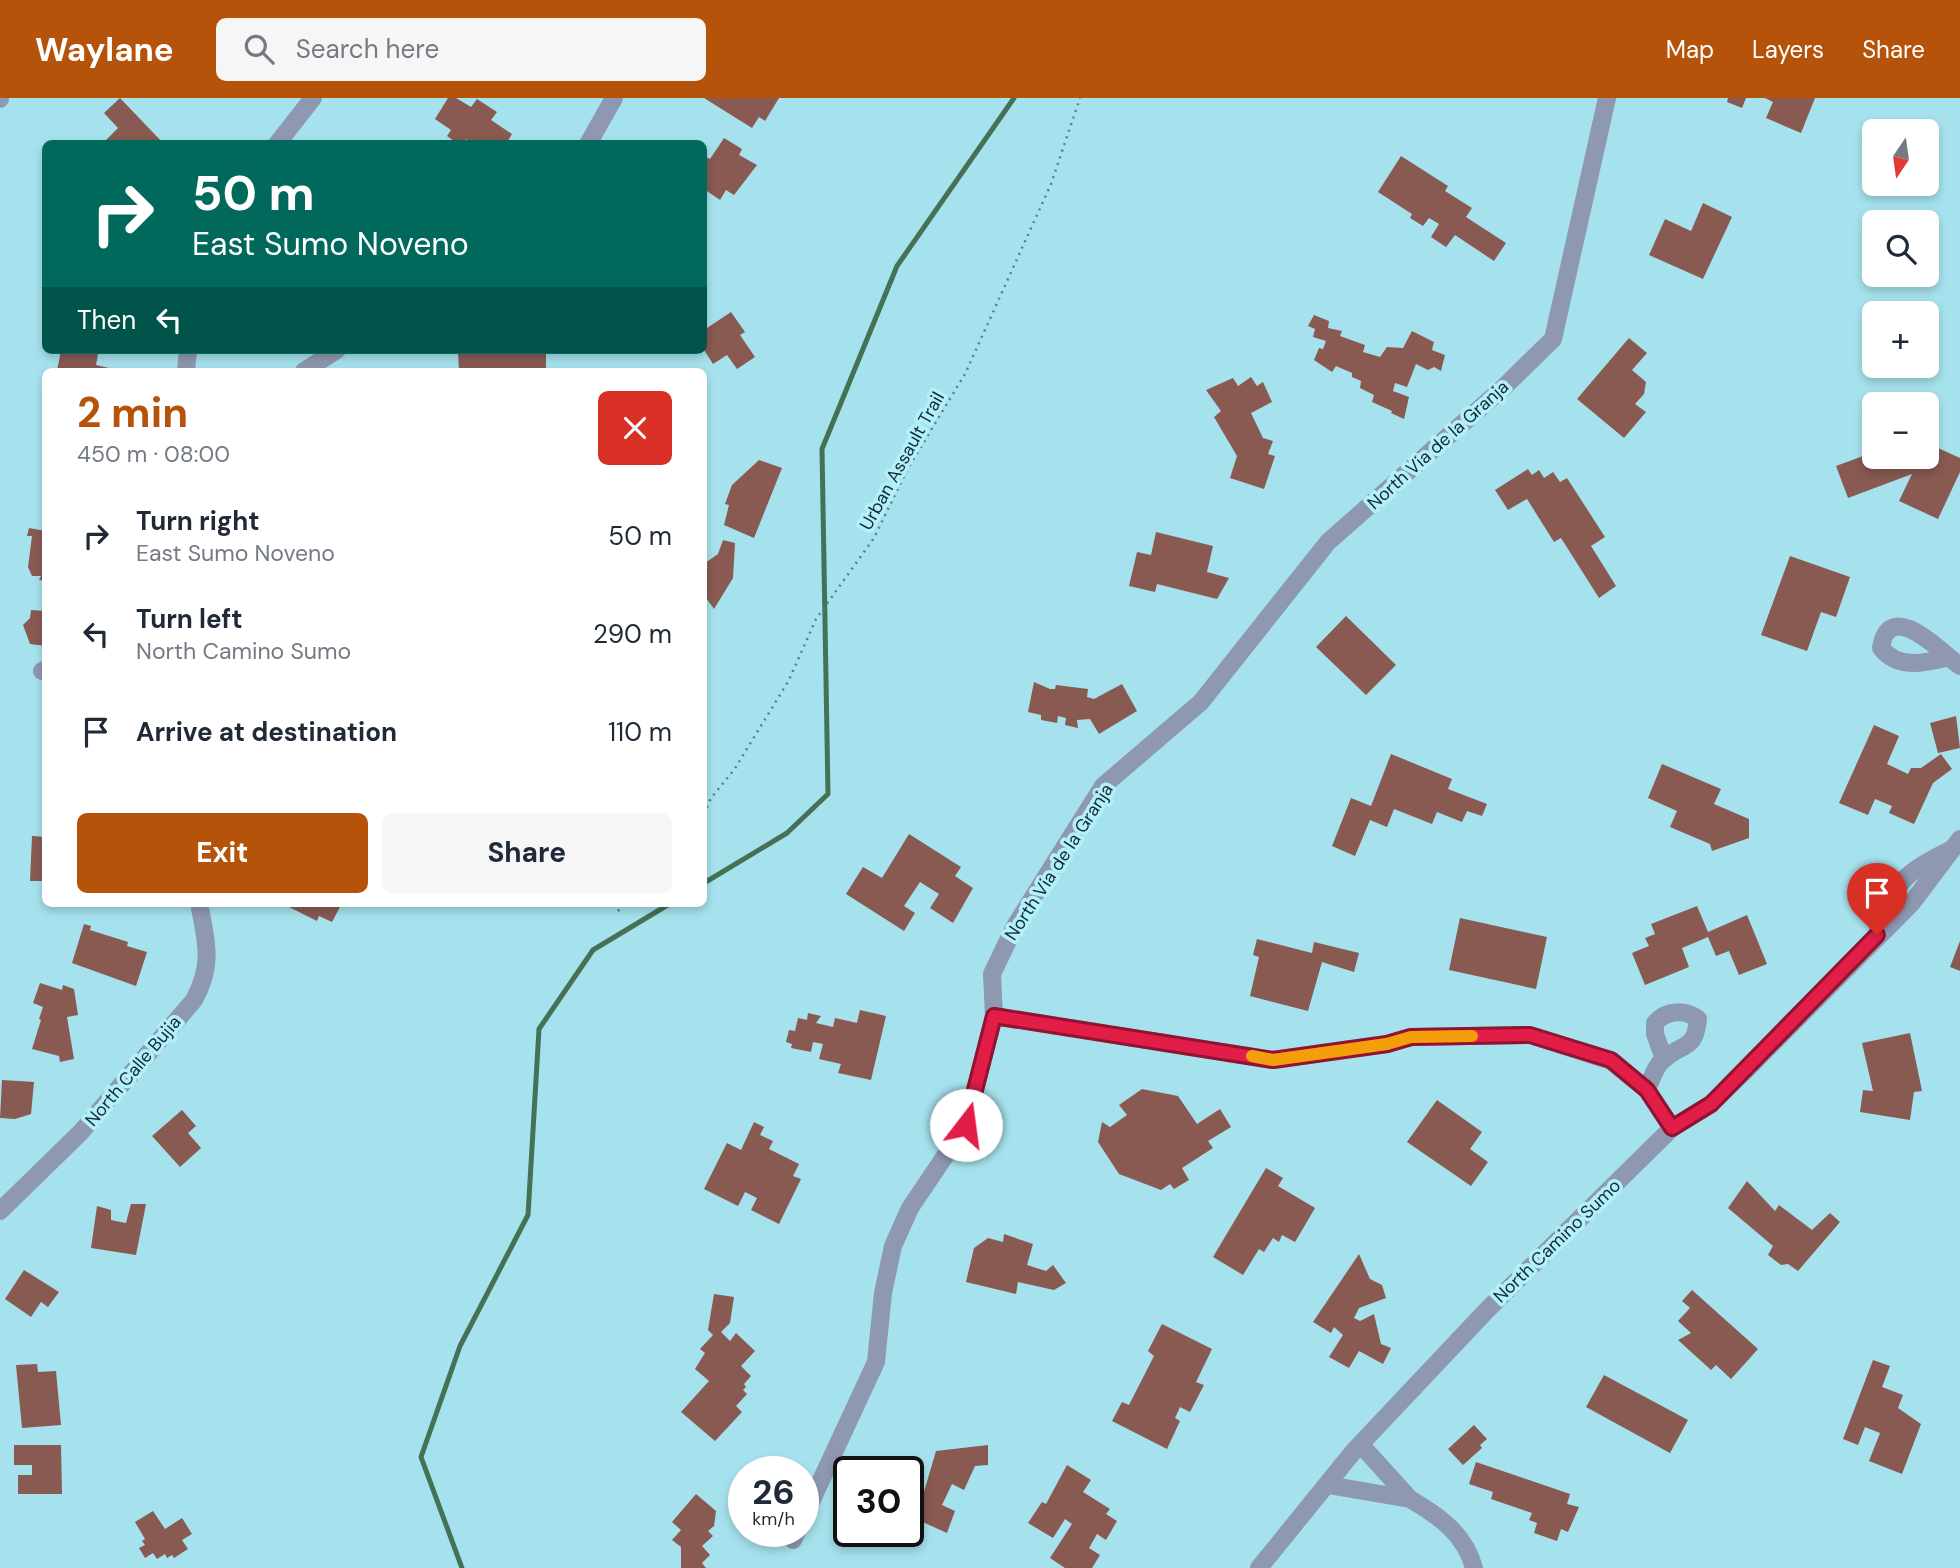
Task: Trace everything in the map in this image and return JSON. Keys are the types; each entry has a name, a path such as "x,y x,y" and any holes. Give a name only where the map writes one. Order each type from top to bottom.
{"street":[{"path":"280,140 313,98"},
{"path":"590,140 614,98"},
{"name":"North Via de la Granja","path":"819,1485 876,1362 883,1293 893,1246 910,1208 966,1125 994,1016 992,974 1015,926 1103,786 1201,702 1328,542 1504,387 1553,339 1606,98"},
{"path":"309,368 331,354"},
{"name":"North Camino Sumo","path":"1259,1568 1361,1445 1486,1311 1672,1128 1711,1104 1877,935 1911,904 1955,845"},
{"name":"North Calle Bujia","path":"0,1211 81,1132 194,1000 204,983 208,953 201,907"},
{"path":"994,1016 1273,1060 1387,1044 1411,1037 1530,1035 1611,1060 1647,1090 1672,1128"},
{"path":"1647,1090 1664,1059"},
{"path":"1361,1445 1410,1499 1449,1524 1471,1558 1474,1568"},
{"path":"1328,1485 1410,1499"}],"path":[{"name":"Urban Assault Trail","path":"707,806 710,798 734,769 789,680 816,619 874,538 907,470 965,374 1051,184 1080,98"},
{"path":"618,911 622,907"}],"building":[{"path":"120,98 160,140 106,140 118,128 104,113"},
{"path":"448,98 456,98 471,107 477,99 497,112 491,120 512,134 508,140 452,140 447,136 451,130 435,119"},
{"path":"704,98 779,98 765,121 759,117 752,128"},
{"path":"1728,98 1746,98 1742,108 1727,102"},
{"path":"1765,98 1815,98 1801,133 1766,118 1773,102"},
{"path":"724,138 742,149 739,155 757,165 734,195 726,190 720,200 707,191 707,158 710,159"},
{"path":"1401,156 1448,186 1445,191 1472,208 1466,217 1506,243 1494,261 1455,235 1446,247 1431,237 1439,224 1429,218 1423,226 1410,218 1412,214 1378,192"},
{"path":"1703,203 1732,217 1703,279 1649,255 1665,219 1691,231"},
{"path":"731,312 745,332 740,335 755,357 737,369 727,355 713,364 707,354 707,328"},
{"path":"1314,315 1329,321 1328,328 1342,331 1340,336 1365,345 1363,352 1380,357 1387,347 1403,348 1412,331 1434,342 1432,350 1445,355 1441,371 1434,367 1428,370 1416,364 1407,387 1395,383 1393,391 1409,397 1404,419 1372,402 1374,395 1360,388 1361,381 1352,377 1352,373 1336,366 1332,372 1314,360 1319,348 1323,349 1326,341 1313,337 1315,329 1308,326"},
{"path":"1629,338 1647,353 1632,370 1646,382 1644,394 1635,404 1646,412 1624,438 1577,399"},
{"path":"60,354 98,354 96,365 109,368 58,368"},
{"path":"458,354 546,354 546,368 459,368"},
{"path":"1251,377 1257,386 1263,382 1272,402 1251,413 1263,438 1273,441 1268,454 1275,456 1264,489 1230,478 1237,456 1214,417 1221,411 1206,390 1233,378 1238,386"},
{"path":"1939,448 1960,458 1960,472 1938,519 1899,501 1912,474 1848,498 1836,466 1862,456 1862,469 1939,469"},
{"path":"759,460 782,468 754,538 724,525 729,505 725,504 732,485"},
{"path":"1528,469 1532,475 1539,470 1544,478 1553,472 1560,482 1567,478 1605,537 1591,546 1616,586 1599,598 1561,538 1554,542 1527,499 1508,510 1495,490"},
{"path":"29,528 42,530 42,580 39,580 41,576 32,576 28,567 32,536 27,536"},
{"path":"1156,532 1213,546 1207,572 1229,578 1217,599 1157,584 1155,592 1129,586 1137,552 1151,555"},
{"path":"723,540 735,543 733,578 714,609 707,599 707,562 718,554"},
{"path":"1790,556 1850,577 1836,617 1821,612 1807,651 1761,635"},
{"path":"31,610 42,611 42,646 30,644 23,625 30,618"},
{"path":"1346,616 1396,665 1366,695 1316,647"},
{"path":"1034,682 1050,689 1055,689 1056,685 1088,689 1087,697 1094,699 1122,684 1137,711 1099,734 1090,719 1077,720 1078,728 1065,725 1066,718 1058,716 1057,723 1041,720 1041,715 1028,712"},
{"path":"1956,716 1960,748 1938,753 1930,723"},
{"path":"1874,725 1899,736 1887,764 1908,774 1911,768 1921,768 1941,754 1952,769 1933,783 1914,824 1889,813 1892,806 1875,799 1868,815 1839,803"},
{"path":"1391,754 1452,779 1448,789 1487,804 1482,816 1467,811 1462,822 1437,812 1432,824 1394,809 1387,827 1370,820 1355,856 1332,846 1351,798 1371,806"},
{"path":"1662,764 1721,789 1714,804 1749,819 1749,838 1712,851 1710,844 1670,827 1677,811 1648,798"},
{"path":"909,834 961,867 955,876 973,888 953,923 930,908 939,894 920,882 904,906 915,913 904,931 846,894 863,867 882,878"},
{"path":"32,836 42,837 42,881 30,881"},
{"path":"1697,906 1708,932 1747,915 1767,964 1739,975 1729,951 1716,956 1708,937 1682,948 1689,967 1645,985 1632,953 1649,946 1645,938 1655,934 1651,924"},
{"path":"289,907 340,907 332,922 319,916 317,921"},
{"path":"1460,918 1547,937 1536,989 1449,970"},
{"path":"84,924 91,926 90,930 128,942 127,946 147,952 136,986 72,963"},
{"path":"1257,939 1312,953 1314,942 1359,953 1354,972 1322,962 1308,1011 1250,996 1259,957 1253,955"},
{"path":"1960,941 1960,971 1950,967"},
{"path":"40,983 62,990 63,985 74,989 78,1015 67,1017 74,1059 60,1062 59,1056 32,1049 43,1007 33,1003"},
{"path":"860,1010 886,1016 871,1080 838,1073 841,1064 819,1059 823,1044 813,1042 811,1052 791,1048 792,1044 786,1042 789,1030 795,1031 798,1018 807,1020 808,1013 821,1016 816,1023 833,1027 835,1018 857,1023"},
{"path":"1910,1033 1922,1091 1914,1092 1910,1120 1860,1112 1863,1090 1873,1091 1862,1043"},
{"path":"2,1080 34,1082 31,1114 15,1119 0,1118"},
{"path":"1142,1089 1178,1096 1197,1124 1220,1109 1231,1127 1208,1141 1213,1148 1182,1168 1189,1180 1174,1189 1170,1184 1161,1190 1119,1174 1098,1142 1102,1122 1110,1127 1127,1115 1119,1105"},
{"path":"1437,1100 1482,1132 1470,1149 1488,1162 1471,1186 1407,1142"},
{"path":"182,1110 196,1126 188,1133 201,1148 180,1167 152,1136"},
{"path":"754,1122 764,1127 760,1135 773,1141 769,1149 799,1164 793,1176 801,1179 779,1224 751,1210 757,1198 745,1192 738,1206 704,1189 727,1143 741,1150"},
{"path":"1266,1168 1283,1178 1278,1186 1315,1208 1295,1242 1282,1235 1279,1242 1273,1238 1264,1252 1259,1249 1243,1275 1213,1257"},
{"path":"1747,1181 1775,1211 1779,1205 1812,1230 1830,1213 1840,1222 1798,1271 1788,1264 1781,1265 1768,1255 1773,1246 1728,1208"},
{"path":"131,1204 146,1204 136,1255 91,1248 97,1206 111,1210 111,1220 126,1223"},
{"path":"1004,1234 1033,1244 1027,1265 1046,1271 1053,1265 1066,1283 1054,1290 1018,1282 1016,1294 966,1282 974,1248 988,1238 1003,1242"},
{"path":"1359,1254 1370,1279 1382,1285 1386,1298 1359,1308 1354,1318 1360,1321 1374,1314 1381,1344 1391,1348 1383,1364 1359,1351 1349,1368 1329,1357 1343,1335 1334,1327 1331,1333 1313,1322"},
{"path":"24,1270 59,1292 48,1307 41,1302 31,1317 5,1299"},
{"path":"1692,1290 1758,1349 1731,1379 1716,1365 1711,1370 1678,1340 1691,1333 1678,1321 1690,1308 1682,1301"},
{"path":"714,1294 734,1297 730,1323 721,1332 730,1341 736,1333 755,1351 741,1366 751,1376 744,1384 746,1387 743,1390 747,1394 736,1406 742,1412 715,1441 681,1412 709,1381 695,1369 705,1353 700,1349 713,1335 708,1330"},
{"path":"1162,1324 1212,1349 1196,1382 1204,1385 1190,1412 1180,1407 1175,1418 1180,1421 1167,1449 1112,1421 1122,1402 1129,1405 1154,1356 1148,1351"},
{"path":"1873,1360 1890,1366 1882,1387 1903,1395 1898,1408 1921,1424 1902,1474 1869,1461 1880,1433 1865,1427 1858,1445 1843,1439"},
{"path":"37,1364 38,1372 56,1371 61,1425 22,1428 16,1365"},
{"path":"1604,1375 1688,1420 1670,1453 1586,1407"},
{"path":"1474,1425 1487,1439 1480,1445 1482,1448 1463,1465 1448,1449"},
{"path":"14,1445 61,1445 62,1494 18,1494 18,1475 32,1475 32,1465 14,1465"},
{"path":"988,1445 988,1465 975,1466 964,1490 952,1484 942,1505 955,1511 947,1533 924,1523 924,1492 936,1451"},
{"path":"1476,1462 1570,1494 1567,1504 1579,1507 1568,1532 1561,1529 1557,1541 1534,1533 1537,1523 1529,1520 1532,1513 1491,1499 1493,1492 1469,1484"},
{"path":"1067,1465 1091,1480 1083,1492 1110,1509 1106,1514 1117,1521 1106,1540 1097,1534 1089,1548 1100,1555 1092,1568 1065,1568 1050,1558 1072,1524 1065,1519 1053,1538 1028,1523 1042,1502 1046,1504"},
{"path":"696,1494 716,1511 714,1526 708,1531 713,1536 702,1546 710,1555 702,1563 706,1568 681,1568 681,1547 672,1540 681,1530 672,1522"},
{"path":"153,1511 165,1529 182,1518 192,1534 182,1540 188,1549 174,1558 172,1555 167,1558 165,1554 157,1559 153,1553 145,1558 139,1548 145,1545 142,1541 145,1539 135,1522"}],"waterway":[{"path":"707,881 787,833 828,794 822,449 897,266 1014,98"},
{"path":"462,1568 421,1457 460,1346 528,1215 539,1029 593,950 664,907"}],"slow traffic":[{"path":"1252,1056 1273,1060 1387,1044 1411,1037 1472,1036"}],"route":[{"path":"966,1125 994,1016 1273,1060 1387,1044 1411,1037 1530,1035 1611,1060 1647,1090 1672,1128 1711,1104 1877,935"}]}
